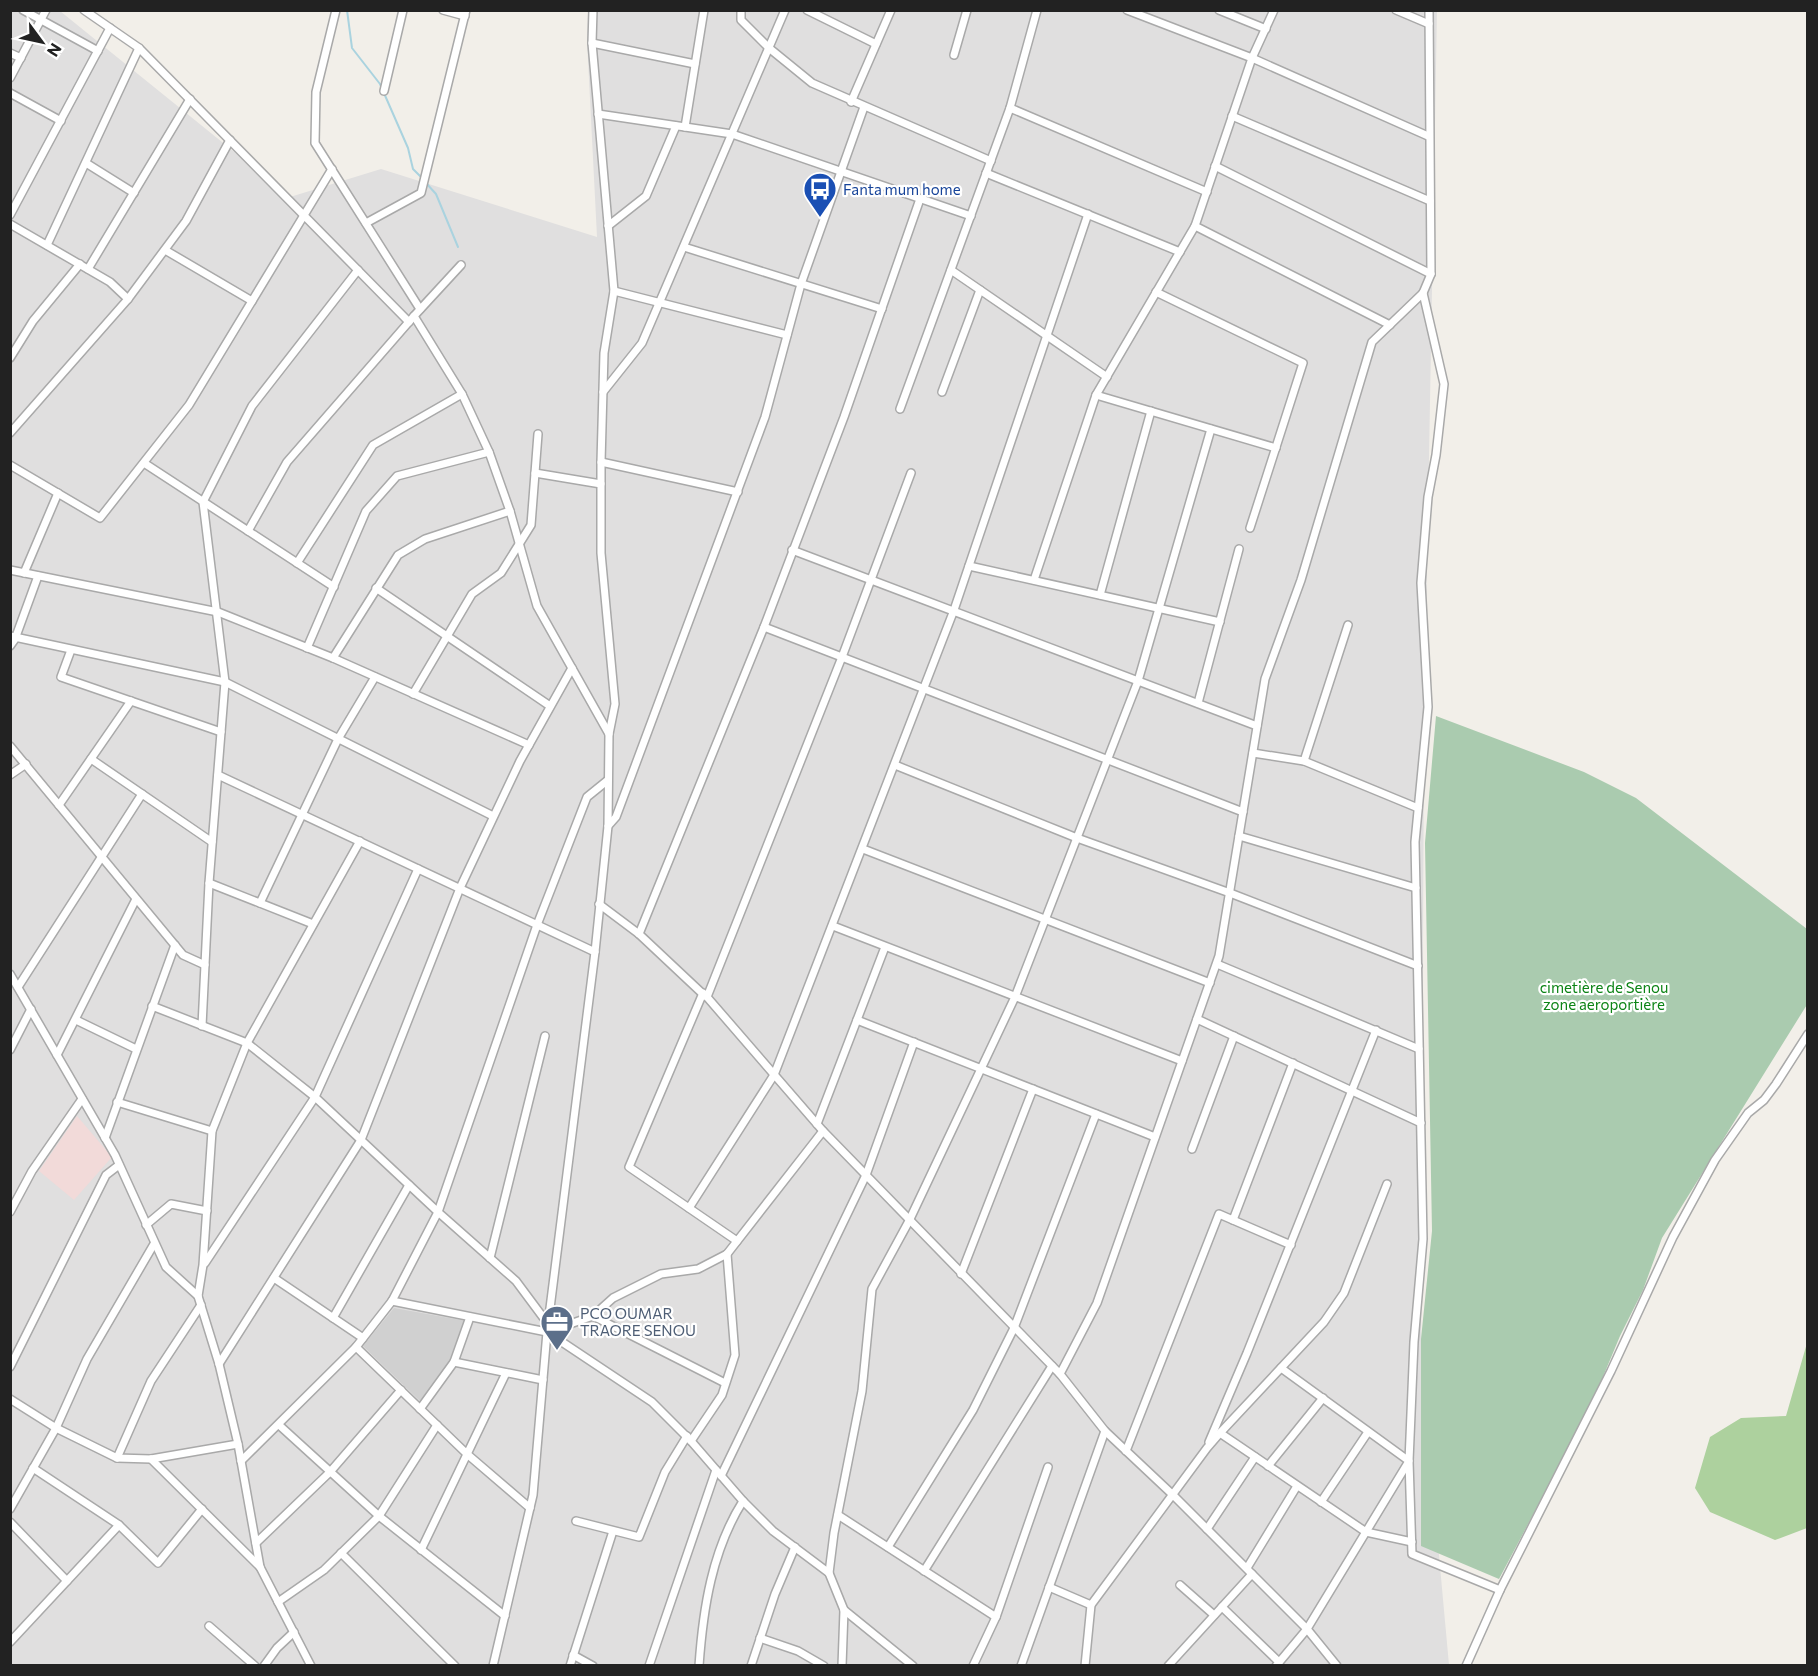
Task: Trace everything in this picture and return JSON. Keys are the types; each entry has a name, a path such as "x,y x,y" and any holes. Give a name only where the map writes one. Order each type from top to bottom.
{"street":[{"path":"22,10 98,51"},
{"path":"10,78 45,10"},
{"path":"84,10 139,48 358,270 411,319 462,394 489,452 510,511 537,606 609,734"},
{"path":"336,10 316,92 315,142 420,309"},
{"path":"384,90 403,10"},
{"path":"366,223 421,193 465,13 443,10"},
{"path":"493,1665 533,1495 547,1328 595,952 608,826 609,734 615,704 601,553 601,462 604,353 614,291 592,43 593,10"},
{"path":"686,127 704,10"},
{"path":"741,10 741,20 769,48 812,83 991,161"},
{"path":"603,392 642,343 785,10"},
{"path":"807,10 876,44"},
{"path":"852,102 891,10"},
{"path":"954,55 967,10"},
{"path":"900,409 1010,108 1037,10"},
{"path":"1127,10 1252,58 1428,136"},
{"path":"1219,10 1266,29"},
{"path":"1034,580 1096,395 1195,226 1252,58 1274,10"},
{"path":"1396,10 1429,24"},
{"path":"1060,1374 1097,1303 1216,964 1265,679 1301,580 1372,342 1423,293 1431,274 1428,136 1429,10"},
{"path":"10,215 110,28"},
{"path":"592,43 695,64"},
{"path":"47,245 139,48"},
{"path":"10,53 21,58"},
{"path":"10,93 61,121"},
{"path":"88,269 190,99"},
{"path":"608,826 616,817 765,417 801,284 864,107"},
{"path":"1010,108 1207,192"},
{"path":"598,114 732,134 971,216"},
{"path":"1232,116 1430,201"},
{"path":"608,226 646,196 676,126"},
{"path":"10,433 128,299 165,250 186,221 230,140"},
{"path":"86,163 134,192"},
{"path":"1215,166 1431,274"},
{"path":"10,465 100,518 189,405 332,169"},
{"path":"986,173 1180,252"},
{"path":"639,934 764,627 844,417 920,199"},
{"path":"689,1208 774,1074 954,610 1088,214"},
{"path":"10,224 110,282 128,299"},
{"path":"1195,226 1390,325"},
{"path":"684,247 882,309"},
{"path":"165,250 252,301"},
{"path":"10,358 33,321 80,264"},
{"path":"248,531 288,462 411,319 461,265"},
{"path":"202,1026 209,883 225,682 218,612 202,502 252,406 358,270"},
{"path":"951,270 1107,377"},
{"path":"942,392 980,290"},
{"path":"614,291 788,335"},
{"path":"1156,292 1303,363 1250,528"},
{"path":"1423,293 1443,384 1436,455 1428,496 1421,583 1428,707 1415,842 1423,1239 1414,1342 1409,1461 1412,1554 1500,1590"},
{"path":"297,563 373,445 462,394"},
{"path":"1096,395 1276,448"},
{"path":"1100,595 1151,411"},
{"path":"829,1573 862,1390 872,1289 909,1221 1015,997 1138,681 1211,429"},
{"path":"413,694 472,594 501,573 531,525 538,434"},
{"path":"308,648 366,511 397,476 489,452"},
{"path":"601,462 738,492"},
{"path":"144,463 334,587"},
{"path":"535,473 601,484"},
{"path":"737,1241 629,1167 705,995 842,657 911,473"},
{"path":"24,573 58,493"},
{"path":"333,658 398,555 425,539 510,511"},
{"path":"1198,703 1239,549"},
{"path":"792,550 1257,726"},
{"path":"969,566 1220,622"},
{"path":"10,570 218,612 333,658 529,745"},
{"path":"10,646 38,576"},
{"path":"376,588 550,706"},
{"path":"1304,762 1348,625"},
{"path":"764,627 1243,812"},
{"path":"13,637 225,682 493,816"},
{"path":"71,650 61,677 221,732"},
{"path":"219,1364 361,1140 460,888 529,745 572,668"},
{"path":"260,903 338,738 375,677"},
{"path":"59,805 131,701"},
{"path":"10,746 183,956 205,965"},
{"path":"1252,753 1304,762 1418,808"},
{"path":"91,759 212,842"},
{"path":"10,775 26,764"},
{"path":"895,765 1077,838 1230,893 1418,966"},
{"path":"218,775 595,952"},
{"path":"242,1461 356,1347 393,1301 438,1212 537,925 587,797 608,780"},
{"path":"18,987 141,794"},
{"path":"1239,836 1416,888"},
{"path":"311,1665 260,1567 242,1461 219,1364 198,1296 203,1265 212,1131 247,1043 360,841"},
{"path":"862,849 1210,983"},
{"path":"203,1265 315,1096 418,869"},
{"path":"209,883 313,924"},
{"path":"57,1055 136,899"},
{"path":"599,904 639,934 705,995 823,1131 1060,1374 1105,1431 1173,1495 1307,1629 1337,1665"},
{"path":"833,926 1182,1061"},
{"path":"105,1138 175,945"},
{"path":"817,1124 885,947"},
{"path":"1216,964 1419,1049"},
{"path":"10,974 105,1138 166,1267 198,1296"},
{"path":"152,1006 247,1043 315,1096 438,1212 516,1281 547,1328 652,1402 689,1439 742,1501 773,1532 829,1573 844,1610 842,1665"},
{"path":"10,1050 30,1009"},
{"path":"1197,1019 1421,1123"},
{"path":"76,1020 136,1049"},
{"path":"857,1020 1155,1137"},
{"path":"1207,1448 1376,1030"},
{"path":"1466,1665 1500,1590 1611,1371 1673,1237 1714,1160 1748,1113 1764,1100 1776,1084 1808,1034"},
{"path":"490,1258 545,1036"},
{"path":"1192,1149 1234,1036"},
{"path":"649,1665 718,1473 866,1175 914,1042"},
{"path":"1233,1220 1293,1064"},
{"path":"961,1274 1033,1089"},
{"path":"10,1212 14,1195 82,1099"},
{"path":"117,1102 212,1131"},
{"path":"888,1547 973,1410 1014,1328 1096,1114"},
{"path":"393,1301 470,1317 547,1328 593,1316 613,1298 661,1274 698,1269 727,1254 823,1131"},
{"path":"10,1367 106,1175 119,1165"},
{"path":"1085,1665 1091,1605 1207,1448 1324,1322 1344,1293 1387,1184"},
{"path":"333,1318 409,1185"},
{"path":"146,1225 171,1204 207,1211"},
{"path":"1126,1451 1219,1214 1290,1245"},
{"path":"10,1509 56,1428 87,1359 154,1244"},
{"path":"576,1521 639,1537 665,1472 722,1395 735,1355 727,1254"},
{"path":"274,1278 363,1338"},
{"path":"117,1458 151,1381 201,1305"},
{"path":"593,1316 725,1383"},
{"path":"420,1409 454,1362 470,1317"},
{"path":"356,1347 467,1454 530,1508"},
{"path":"454,1362 543,1380"},
{"path":"924,1571 1052,1366"},
{"path":"1281,1368 1409,1461"},
{"path":"421,1550 506,1373"},
{"path":"256,1543 330,1472 400,1390"},
{"path":"1268,1466 1323,1398"},
{"path":"10,1399 56,1428 117,1458 151,1459 238,1444"},
{"path":"279,1425 379,1516 505,1616"},
{"path":"278,1602 324,1570 379,1516 437,1425"},
{"path":"1021,1665 1105,1431"},
{"path":"1321,1502 1368,1432"},
{"path":"1220,1433 1366,1532 1412,1542"},
{"path":"1207,1529 1255,1457"},
{"path":"151,1459 260,1567"},
{"path":"1222,1607 1278,1664 1307,1629 1409,1461"},
{"path":"973,1665 996,1617 1048,1467"},
{"path":"33,1468 118,1525 158,1563 202,1509"},
{"path":"1168,1665 1222,1607 1249,1571 1298,1486"},
{"path":"699,1665 703,1621 713,1572 729,1523 742,1501"},
{"path":"838,1515 996,1617"},
{"path":"10,1522 67,1581"},
{"path":"10,1642 118,1525"},
{"path":"570,1665 614,1531"},
{"path":"751,1665 775,1594 795,1547"},
{"path":"341,1553 455,1665"},
{"path":"1180,1585 1214,1615"},
{"path":"1049,1587 1091,1605"},
{"path":"844,1610 913,1665"},
{"path":"209,1626 255,1665"},
{"path":"264,1665 277,1648 294,1632"},
{"path":"760,1638 798,1651 824,1665"},
{"path":"573,1655 593,1665"}],"shaded area":[{"path":"11,11 60,11 290,197 381,169 597,237 587,40 588,11 1437,11 1424,737 1421,1358 1449,1665 11,1666"},
{"path":"77,1116 112,1157 74,1200 39,1171"},
{"path":"394,1308 466,1321 449,1361 421,1402 363,1346"}],"green space":[{"name":"cimetière de Senou zone aeroportière","path":"1436,716 1584,772 1636,798 1807,929 1808,1003 1662,1238 1643,1290 1620,1336 1592,1403 1499,1579 1421,1546 1421,1339 1432,1231 1425,843"},
{"path":"1807,1343 1807,1528 1775,1540 1710,1512 1695,1488 1710,1437 1741,1418 1786,1416"}],"waterway":[{"path":"347,10 352,48 380,84 408,148 413,169 423,179"},
{"path":"426,183 436,194 458,247"}],"place":[{"name":"Fanta mum home","path":"820,218"},
{"name":"PCO OUMAR TRAORE SENOU","path":"557,1351"}]}
